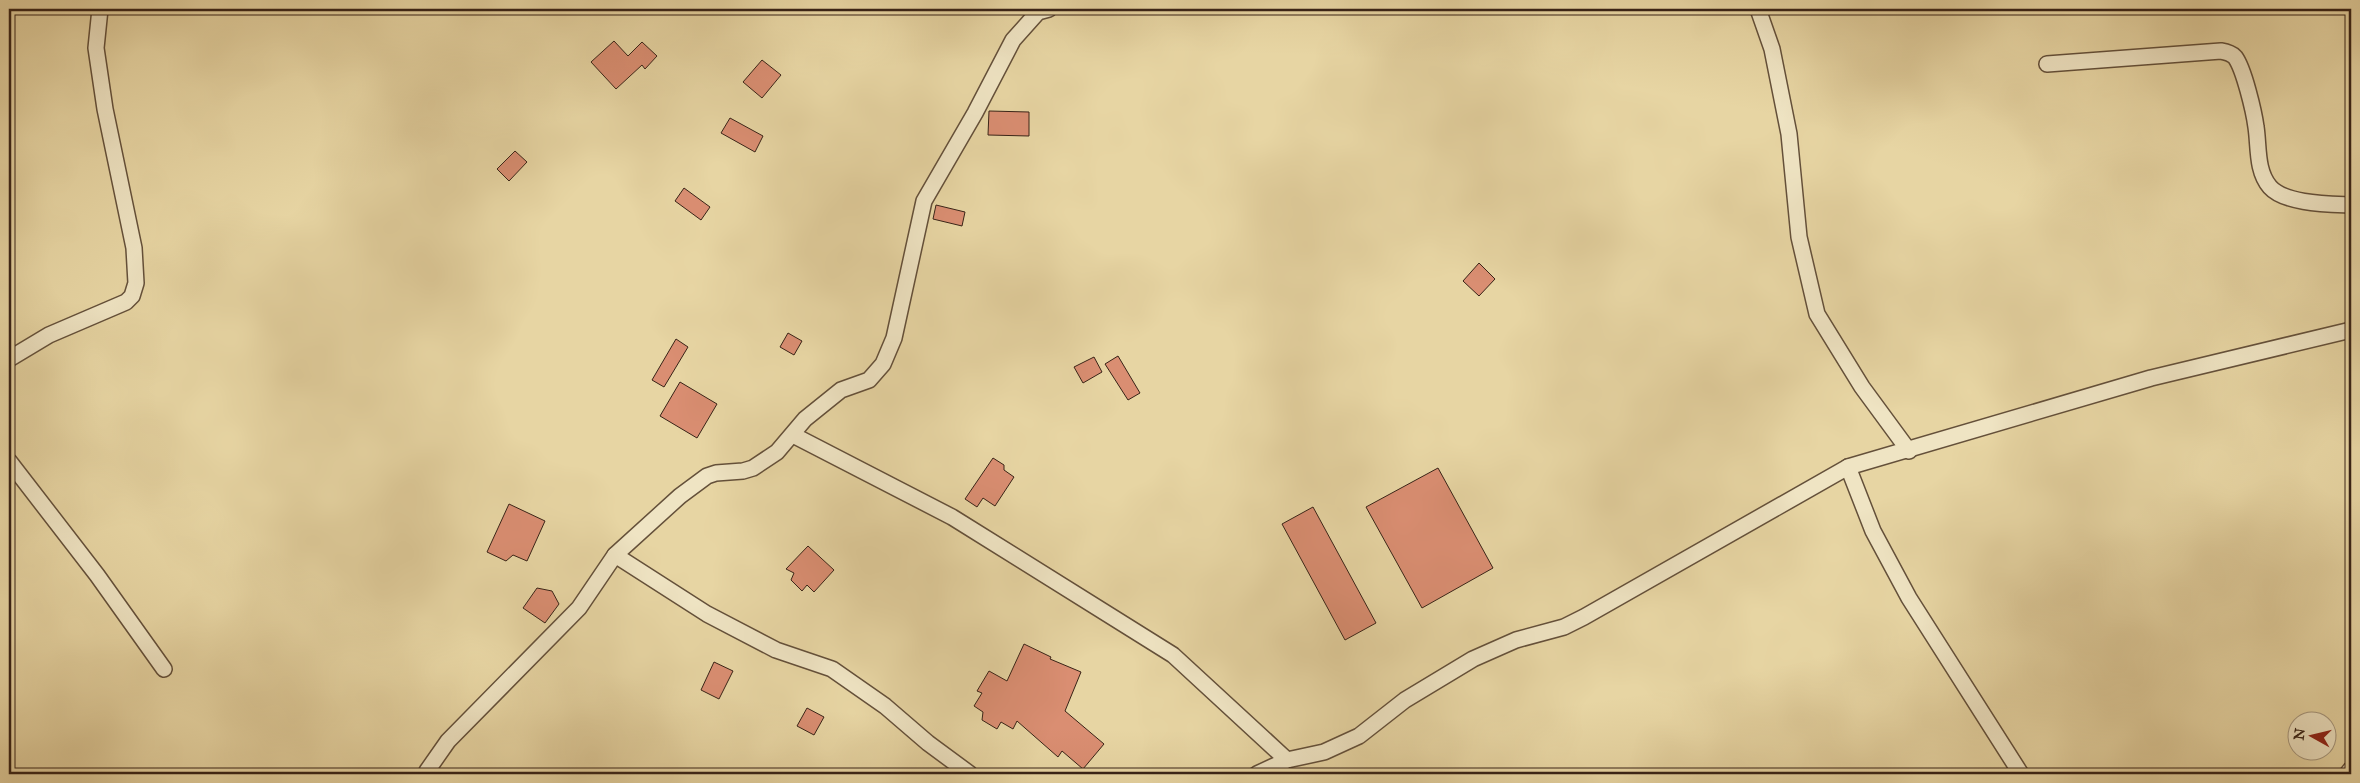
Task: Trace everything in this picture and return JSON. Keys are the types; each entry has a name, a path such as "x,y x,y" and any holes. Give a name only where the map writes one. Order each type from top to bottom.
{"street":[{"path":"9,359 49,335 126,302 136,283 134,248 105,109 96,48 100,9"},
{"path":"431,774 427,771 448,741 579,608 615,555 680,496 707,476 753,468 777,452 805,419 841,390 869,380 883,364 894,338 924,201 975,113 1014,40 1038,12 1048,9"},
{"path":"1758,9 1772,49 1789,134 1799,237 1817,314 1862,387 1909,451"},
{"path":"2047,64 2221,51 2231,54 2236,59 2250,97 2256,128 2258,155 2264,176 2270,187 2282,196 2307,202 2351,205"},
{"path":"1257,774 1287,760 1324,752 1359,736 1405,700 1472,658 1516,640 1564,627 1848,467 1909,451 2151,378 2351,330"},
{"path":"793,435 952,517 1173,656 1287,760"},
{"path":"9,462 97,575 164,669"},
{"path":"1848,467 1873,531 1909,598 2021,774"},
{"path":"615,555 706,614 776,650 832,669 885,706 928,743 970,774"},
{"path":"2347,774 2351,769"}],"building":[{"path":"614,41 628,56 642,42 657,56 645,69 642,65 616,89 591,62"},
{"path":"762,60 781,75 762,98 743,82"},
{"path":"989,111 1029,112 1029,136 988,135"},
{"path":"730,118 763,136 755,152 721,133"},
{"path":"515,151 527,162 509,181 497,169"},
{"path":"684,188 710,207 701,220 675,201"},
{"path":"936,205 965,212 962,226 933,219"},
{"path":"1479,263 1495,279 1479,296 1463,281"},
{"path":"788,333 802,341 794,355 780,347"},
{"path":"676,339 688,347 664,387 652,380"},
{"path":"1118,356 1140,393 1128,400 1105,364"},
{"path":"1094,357 1102,372 1083,383 1074,367"},
{"path":"680,382 717,404 697,438 660,416"},
{"path":"993,458 1004,465 1004,470 1014,477 995,506 983,498 977,507 965,499"},
{"path":"1438,468 1493,568 1422,608 1366,507"},
{"path":"509,504 545,521 527,561 513,555 506,561 487,552"},
{"path":"1313,507 1376,623 1345,640 1282,524"},
{"path":"808,546 834,570 814,592 807,585 802,591 791,580 794,573 786,569"},
{"path":"537,588 552,591 559,604 545,623 523,608"},
{"path":"1024,644 1051,657 1050,659 1081,672 1065,711 1104,744 1083,769 1062,751 1058,757 1017,721 1013,729 1001,722 997,729 982,720 983,712 974,706 982,693 977,691 989,671 1007,681"},
{"path":"714,662 733,671 719,699 701,690"},
{"path":"807,708 824,717 814,735 797,726"}]}
